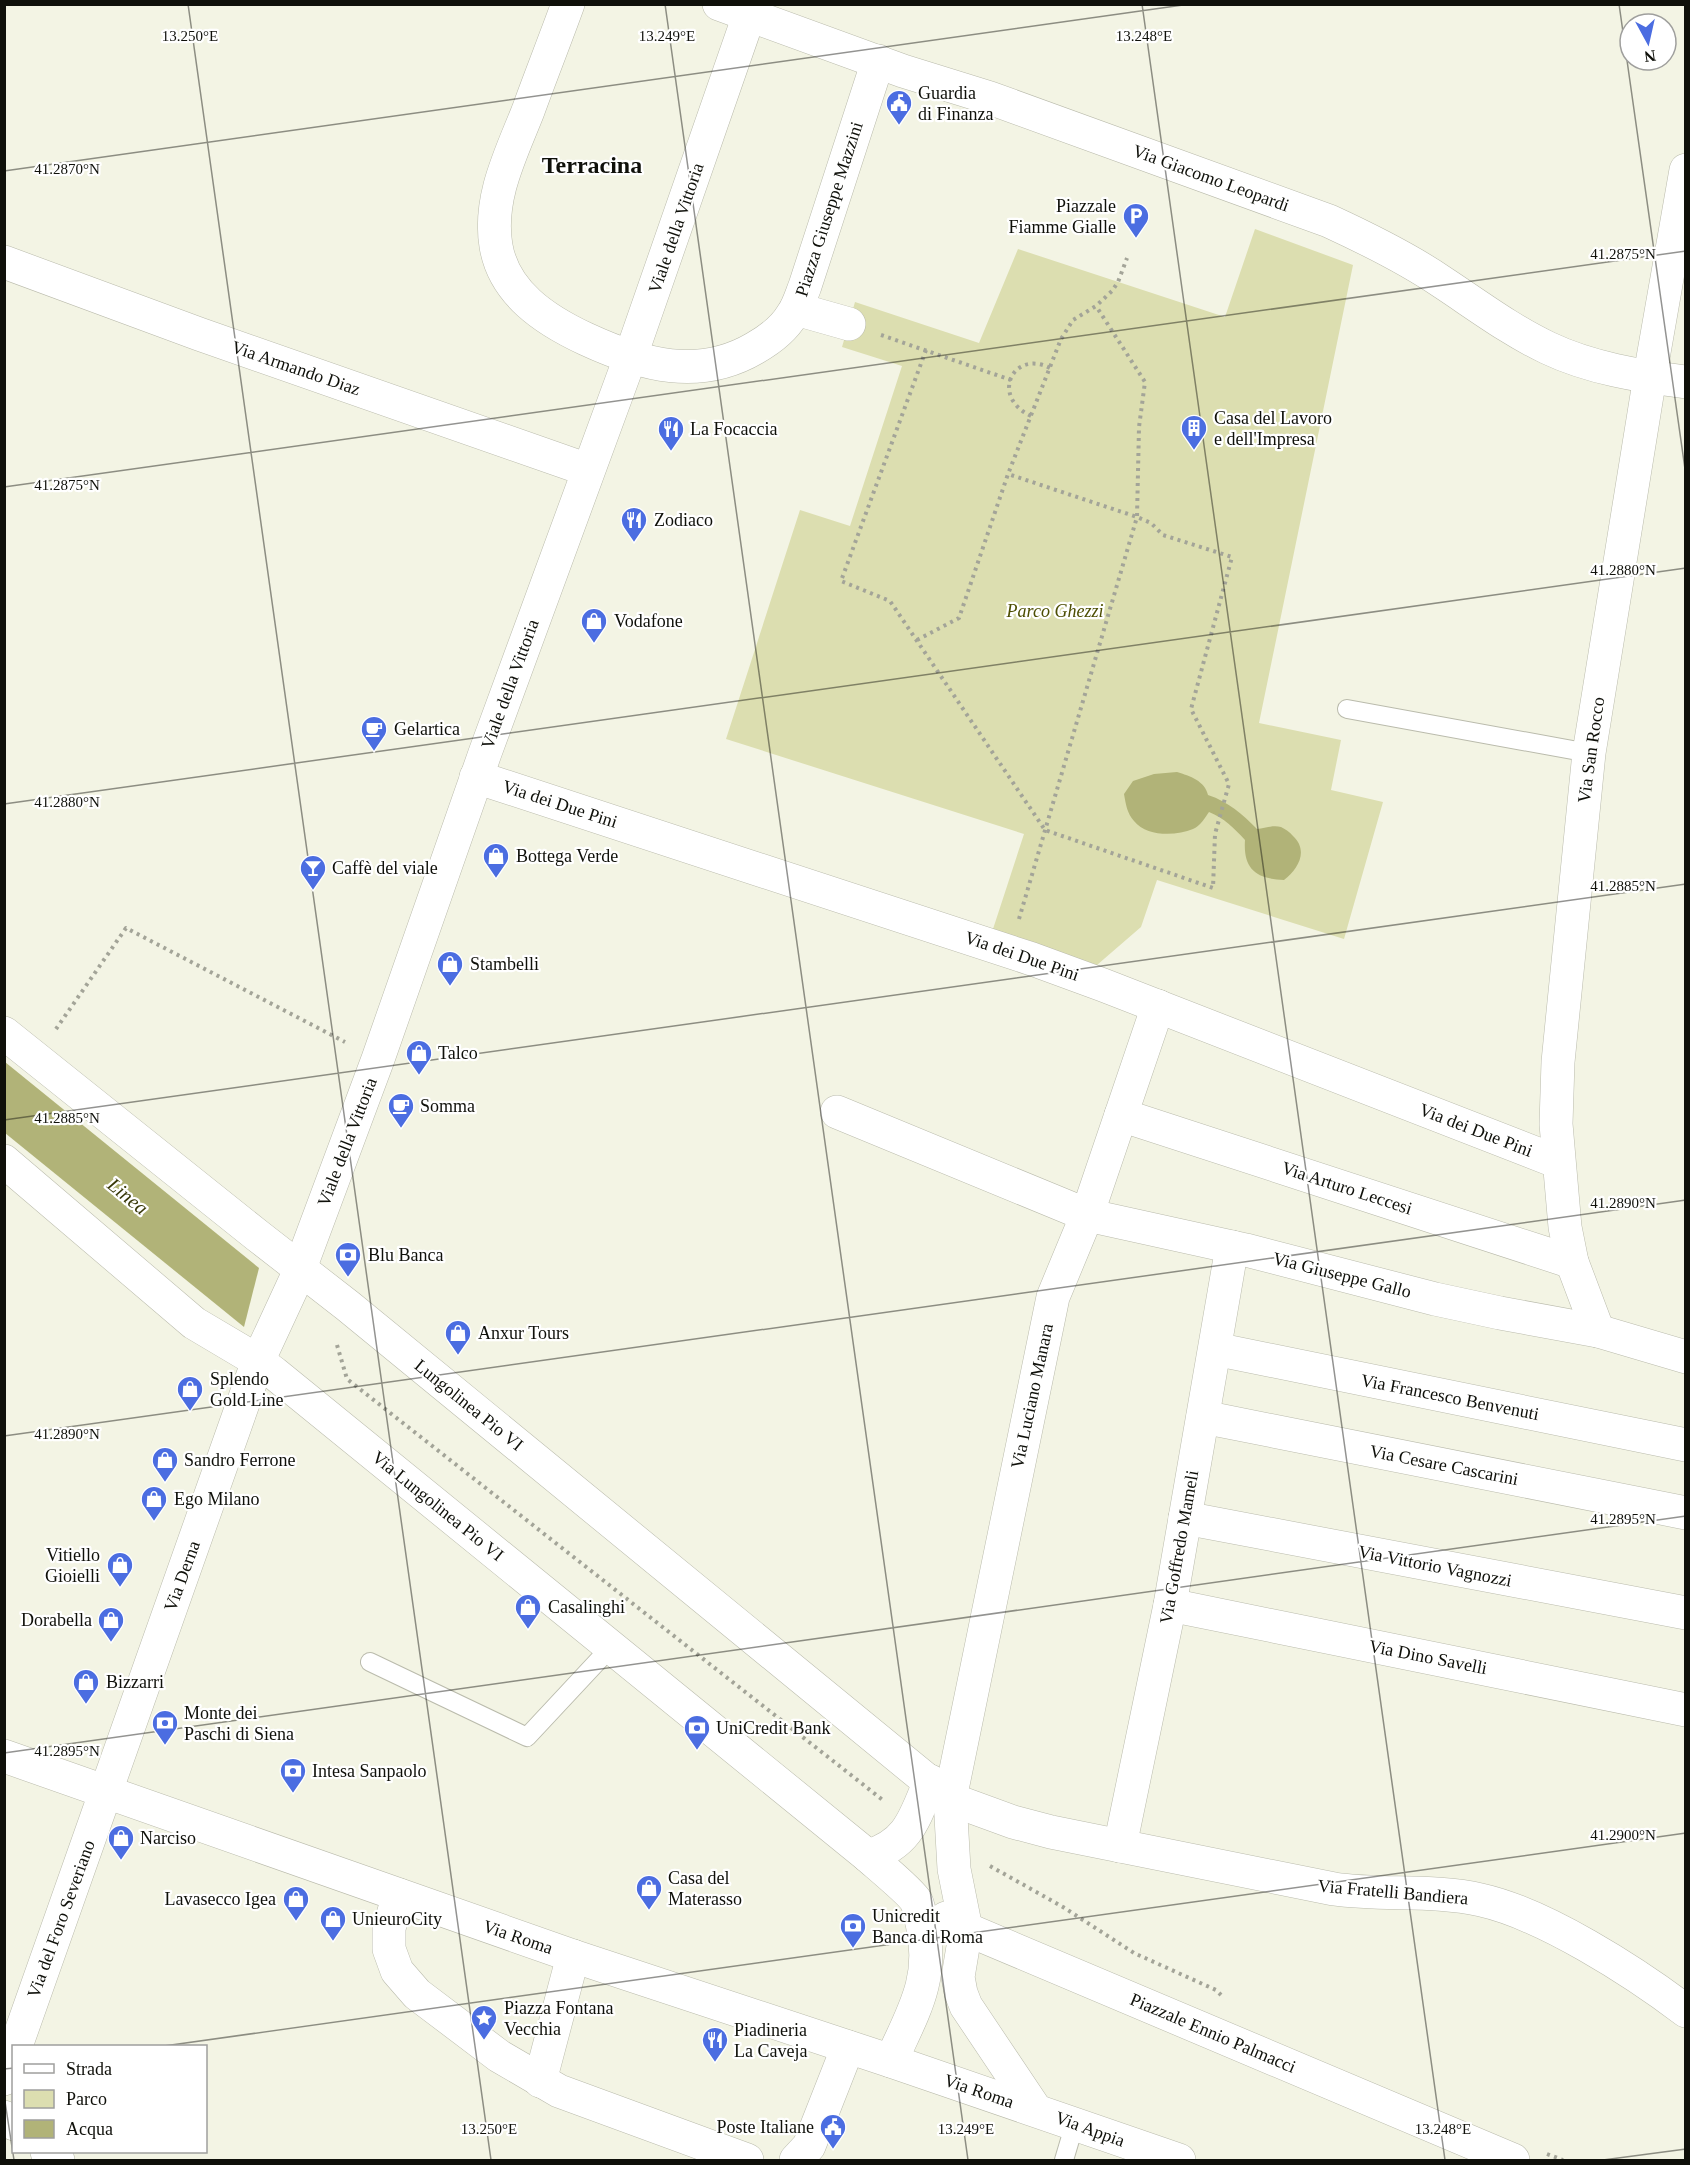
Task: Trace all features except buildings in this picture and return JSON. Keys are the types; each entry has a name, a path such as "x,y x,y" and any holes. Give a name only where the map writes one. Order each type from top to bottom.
{"street":[{"name":"Piazza Giuseppe Mazzini","path":"568,4 500,183 495,211 495,244 503,271 525,301 563,327 630,358 660,364 688,367 720,364 746,354 766,342 784,326 796,309 805,286 878,61"},
{"name":"Via Giacomo Leopardi","path":"718,4 751,10 878,61 990,98 1329,221 1394,253 1513,329 1549,349 1586,363 1650,377 1686,382"},
{"name":"Viale della Vittoria","path":"258,1361 296,1279 378,1059 476,777 630,358 751,10"},
{"name":"Via San Rocco","path":"1599,1331 1572,1262 1563,1211 1556,1124 1558,1062 1589,753 1686,170"},
{"name":"Via Armando Diaz","path":"4,262 188,330 588,470"},
{"path":"796,309 849,324"},
{"name":"Via dei Due Pini","path":"476,777 1009,951 1158,1006 1558,1162"},
{"name":"Via Luciano Manara","path":"940,1790 1048,1317 1062,1272 1087,1215 1158,1006"},
{"name":"Lungolinea Pio VI","path":"4,1033 300,1267 940,1790 1013,1822 1076,1837"},
{"name":"Via Giuseppe Gallo","path":"837,1112 1087,1215 1232,1247 1424,1296 1599,1331 1686,1357"},
{"name":"Via Arturo Leccesi","path":"1121,1115 1572,1262"},
{"name":"Via Lungolinea Pio VI","path":"4,1161 194,1323 258,1361 868,1857 916,1900"},
{"name":"Via Goffredo Mameli","path":"1120,1846 1170,1605 1232,1247"},
{"name":"Via Francesco Benvenuti","path":"1215,1349 1686,1445"},
{"name":"Via Derna","path":"106,1791 258,1361"},
{"name":"Via Cesare Cascarini","path":"1203,1417 1686,1513"},
{"name":"Via Vittorio Vagnozzi","path":"1185,1518 1686,1613"},
{"name":"Via Dino Savelli","path":"1170,1605 1686,1710"},
{"name":"Via Roma","path":"4,1756 573,1956 1035,2109"},
{"path":"868,1857 891,1847 907,1833 940,1790"},
{"path":"940,1790 966,1929 958,1977 961,1993 966,2007 1035,2109"},
{"name":"Via del Foro Severiano","path":"16,2045 106,1791"},
{"name":"Via Fratelli Bandiera","path":"1076,1837 1334,1889 1368,1893 1451,1895 1495,1904 1544,1923 1573,1939 1630,1973 1686,2011"},
{"path":"399,1894 388,1928 392,1960 404,1981 417,1994 499,2056 540,2081 580,2099 747,2160"},
{"path":"891,2061 924,1983 926,1966 923,1930 916,1900"},
{"name":"Piazzale Ennio Palmacci","path":"916,1900 966,1929 1513,2160"},
{"path":"540,2081 573,1956"},
{"path":"796,2160 809,2146 848,2047"},
{"path":"4,2079 12,2058"},
{"name":"Via Appia","path":"1035,2109 1179,2160"}],"lane":[{"path":"1347,709 1589,753"},
{"path":"370,1662 527,1737 611,1647"},
{"path":"1064,2160 1075,2123"}],"path":[{"path":"917,640 959,618 1008,474 1061,339 1073,320 1096,306 1112,291 1127,258"},
{"path":"1009,951 1137,518 1138,427 1145,382 1096,306"},
{"path":"849,324 1011,380"},
{"path":"926,350 841,581 890,601 1045,830 1213,888 1215,834 1229,784 1191,709 1232,557 1163,535 1151,523 1008,474"},
{"path":"1031,416 1016,407 1011,400 1008,392 1012,375 1026,364 1034,363 1050,368"},
{"path":"36,1058 126,928 378,1059"}],"green space":[{"name":"Parco Ghezzi","path":"1255,229 1353,265 1259,723 1341,740 1331,790 1383,802 1344,939 1157,880 1141,927 1097,965 993,929 1024,834 726,739 800,510 850,526 902,366 842,347 855,302 979,343 1018,249 1225,317"}],"water":[{"path":"1177,772 1192,777 1204,786 1208,795 1235,809 1257,829 1278,826 1289,832 1298,842 1301,854 1294,871 1284,880 1259,875 1249,865 1246,858 1245,840 1219,817 1209,812 1196,828 1170,834 1146,830 1134,821 1126,805 1124,794 1133,781 1154,774"},
{"name":"Linea","path":"5,1062 259,1268 244,1327 5,1133"}],"place":[{"name":"Guardia di Finanza","path":"899,126"},
{"name":"Piazzale Fiamme Gialle","path":"1136,239"},
{"name":"Casa del Lavoro e dell'Impresa","path":"1194,451"},
{"name":"La Focaccia","path":"671,452"},
{"name":"Zodiaco","path":"634,543"},
{"name":"Vodafone","path":"594,644"},
{"name":"Gelartica","path":"374,752"},
{"name":"Bottega Verde","path":"496,879"},
{"name":"Caffè del viale","path":"313,891"},
{"name":"Stambelli","path":"450,987"},
{"name":"Talco","path":"419,1076"},
{"name":"Somma","path":"401,1129"},
{"name":"Blu Banca","path":"348,1278"},
{"name":"Anxur Tours","path":"458,1356"},
{"name":"Splendo Gold Line","path":"190,1412"},
{"name":"Sandro Ferrone","path":"165,1483"},
{"name":"Ego Milano","path":"154,1522"},
{"name":"Vitiello Gioielli","path":"120,1588"},
{"name":"Casalinghi","path":"528,1630"},
{"name":"Dorabella","path":"111,1643"},
{"name":"Bizzarri","path":"86,1705"},
{"name":"Monte dei Paschi di Siena","path":"165,1746"},
{"name":"UniCredit Bank","path":"697,1751"},
{"name":"Intesa Sanpaolo","path":"293,1794"},
{"name":"Narciso","path":"121,1861"},
{"name":"Casa del Materasso","path":"649,1911"},
{"name":"Lavasecco Igea","path":"296,1922"},
{"name":"UnieuroCity","path":"333,1942"},
{"name":"Unicredit Banca di Roma","path":"853,1949"},
{"name":"Piazza Fontana Vecchia","path":"484,2041"},
{"name":"Piadineria La Caveja","path":"715,2063"},
{"name":"Poste Italiane","path":"833,2150"}],"district":[{"name":"Terracina","path":"592,165"}]}
